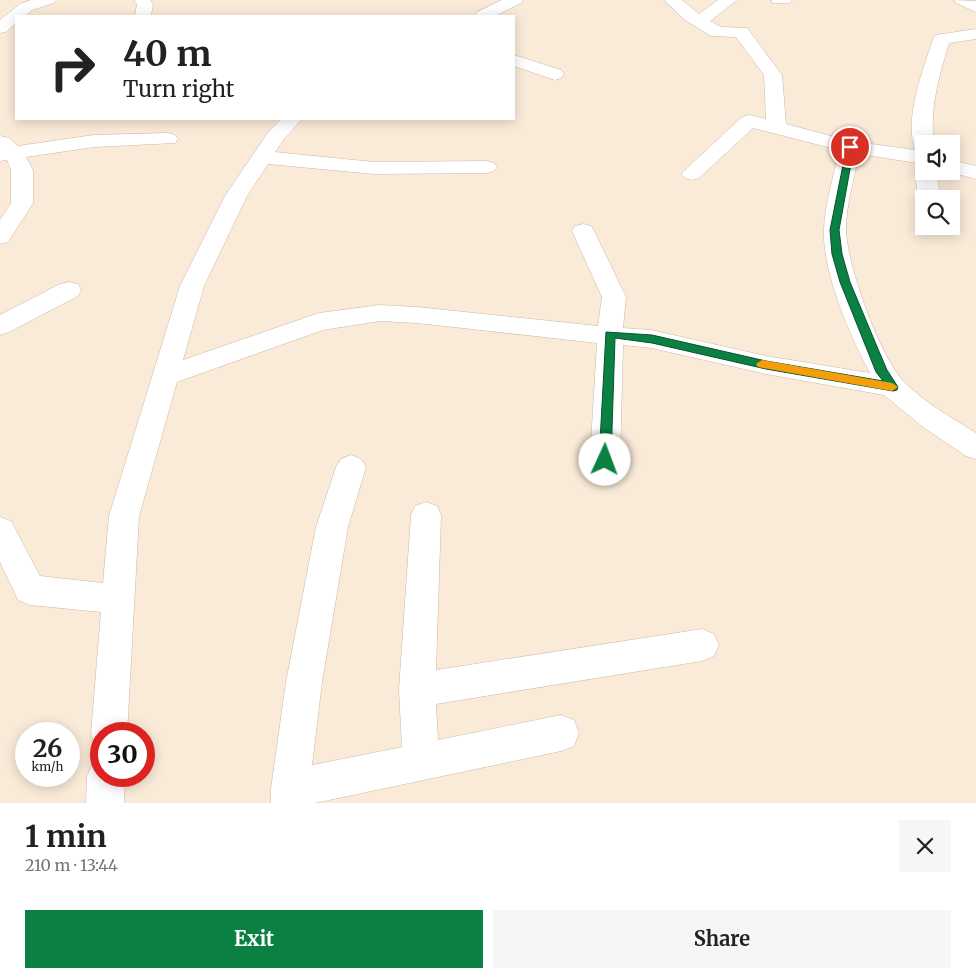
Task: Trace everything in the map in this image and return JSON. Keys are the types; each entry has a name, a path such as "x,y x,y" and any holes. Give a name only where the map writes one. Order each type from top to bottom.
{"street":[{"path":"0,28 24,3 48,0"},
{"path":"142,0 145,4 143,15"},
{"path":"485,15 515,0"},
{"path":"672,0 717,32 741,32 773,75 776,128"},
{"path":"699,21 729,0"},
{"path":"779,0 784,0"},
{"path":"962,0 976,7"},
{"path":"922,135 921,122 931,73 942,39 976,34"},
{"path":"515,60 555,74"},
{"path":"110,722 124,516 192,286 236,196 276,135 291,120"},
{"path":"692,174 749,121 850,147 915,157"},
{"path":"5,149 94,141 168,139"},
{"path":"850,147 834,230 837,254 845,282 869,341 882,372 893,387 923,412 976,448"},
{"path":"0,237 22,204 22,170 5,149"},
{"path":"262,157 374,168 487,167"},
{"path":"960,169 976,173"},
{"path":"583,232 614,297 610,334 605,460"},
{"path":"0,326 68,290"},
{"path":"166,376 319,322 380,313 417,315 534,329 652,339 766,365 893,387"},
{"path":"352,467 332,527 304,682 290,796 421,763 561,733"},
{"path":"421,763 418,690 426,515"},
{"path":"0,530 30,590 118,599"},
{"path":"418,690 702,645"},
{"path":"105,803 106,787"}],"shaded area":[{"path":"0,0 976,0 976,803 0,803"}],"slow traffic":[{"path":"762,364 892,387"}],"route":[{"path":"605,460 610,334 652,339 766,365 893,387 882,372 872,349 845,282 837,254 834,230 850,147"}]}
